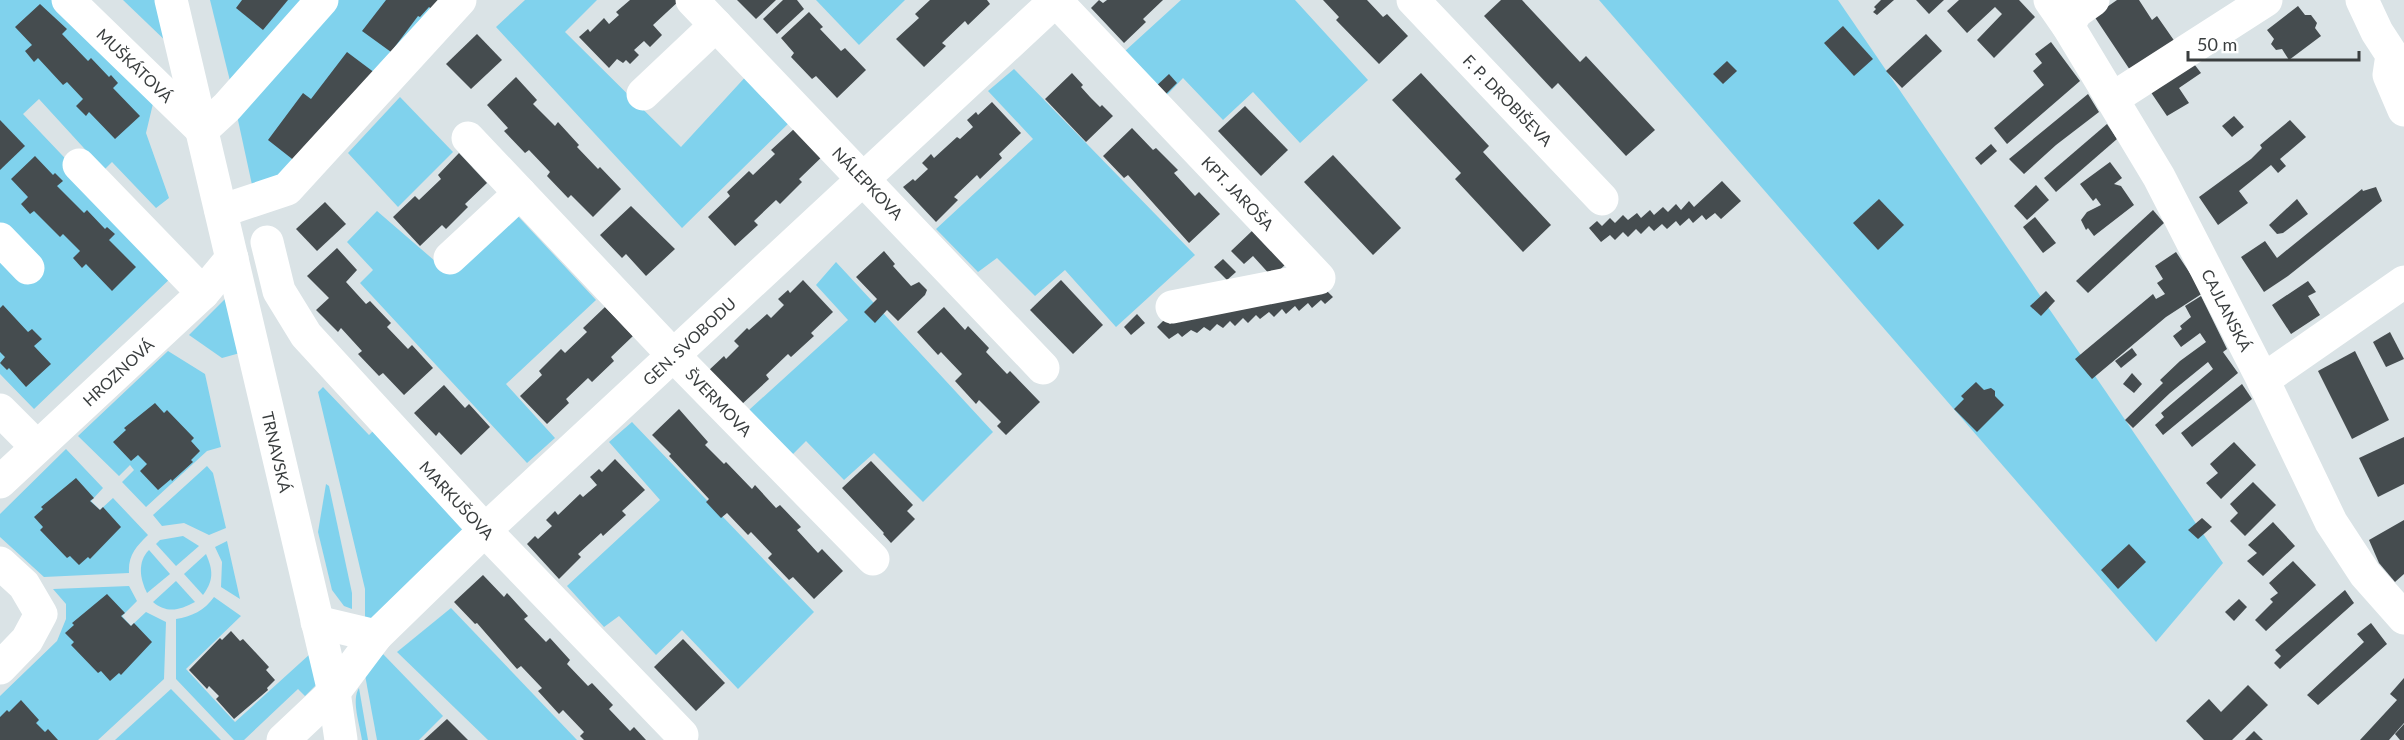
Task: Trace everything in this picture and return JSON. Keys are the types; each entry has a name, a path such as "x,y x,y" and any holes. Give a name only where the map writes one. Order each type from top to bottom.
{"street":[{"name":"MUŠKÁTOVÁ","path":"68,0 202,130"},
{"name":"TRNAVSKÁ","path":"171,0 318,622 334,692 341,740"},
{"path":"202,130 227,107 322,0"},
{"path":"221,211 287,189 460,0"},
{"name":"NÁLEPKOVA","path":"692,0 1043,368"},
{"name":"GEN. SVOBODU","path":"283,740 334,692 376,636 485,530 1055,0"},
{"name":"KPT. JAROŠA","path":"1055,0 1318,278 1172,307"},
{"name":"F. P. DROBIŠEVA","path":"1413,0 1602,199"},
{"path":"2059,13 2076,12 2093,0"},
{"path":"2112,99 2265,0"},
{"path":"2362,0 2377,32 2398,51 2389,75 2404,110"},
{"name":"CAJLANSKÁ","path":"2059,13 2159,177 2263,380 2331,522 2365,574 2404,618"},
{"path":"643,94 716,25"},
{"name":"ŠVERMOVA","path":"468,138 673,355 873,559"},
{"path":"79,165 203,293"},
{"path":"450,258 520,193"},
{"path":"0,239 28,268"},
{"name":"MARKUŠOVA","path":"267,242 279,291 306,335 485,530 682,735"},
{"name":"HROZNOVÁ","path":"0,482 203,293 232,258"},
{"path":"2263,380 2404,282"},
{"path":"0,410 37,447"},
{"path":"0,562 24,585 41,614 27,640 0,668"},
{"path":"318,622 376,636"}],"shaded area":[{"path":"0,0 61,0 156,91 146,133 169,198 156,208 112,162 104,170 39,99 23,114 175,274 34,409 0,374"},
{"path":"123,0 165,0 172,47"},
{"path":"210,0 310,0 232,89"},
{"path":"333,0 453,0 285,182 254,194 236,111"},
{"path":"525,0 597,0 565,32 681,147 749,73 794,118 682,228 496,27"},
{"path":"816,0 905,0 859,45"},
{"path":"1181,0 1295,0 1368,80 1300,143 1253,92 1223,120 1183,78 1166,96 1125,51"},
{"path":"1599,0 1838,0 2223,563 2156,642"},
{"path":"1014,69 1195,255 1116,327 1065,270 1035,296 997,258 978,272 936,229 1033,139 988,91"},
{"path":"400,97 453,152 398,207 348,153"},
{"path":"377,211 450,274 515,213 596,300 506,384 555,438 527,463 360,283 373,270 347,242"},
{"path":"836,262 993,432 923,502 874,453 844,480 806,441 792,455 749,410 848,320 816,285"},
{"path":"227,297 240,353 222,358 189,335"},
{"path":"168,351 205,374 221,447 207,451 146,507 122,482 134,470 130,465 119,476 78,436"},
{"path":"323,387 369,435 378,426 474,529 380,623 365,618 365,589 318,392"},
{"path":"632,422 814,612 738,689 682,630 656,655 619,616 604,627 567,586 660,500 609,442"},
{"path":"66,449 103,488 91,501 100,510 113,498 148,535 134,552 130,561 129,573 44,577 0,537 0,514"},
{"path":"207,466 213,473 226,528 209,535 184,523 162,526 153,515"},
{"path":"326,484 329,486 352,593 352,609 344,606 332,590 318,532"},
{"path":"183,536 199,546 176,566 156,544 160,540"},
{"path":"227,541 240,599 221,587 222,562 215,547"},
{"path":"149,550 170,574 147,593 141,565"},
{"path":"206,554 211,575 209,585 203,595 184,574"},
{"path":"176,581 195,602 174,610 163,608 153,602"},
{"path":"129,586 137,601 122,616 131,626 146,612 166,622 164,679 98,740 0,740 0,696 57,641 66,619 66,604 53,589"},
{"path":"214,597 241,616 186,669 235,722 310,654 318,683 305,696 298,689 244,740 234,740 176,679 176,619 197,612"},
{"path":"451,608 577,740 488,740 397,652"},
{"path":"383,654 443,716 419,740 377,740 365,675"},
{"path":"359,688 368,740 362,740 357,713 356,699"},
{"path":"171,689 221,740 115,740"}],"building":[{"path":"242,0 288,0 263,30 236,8"},
{"path":"386,0 443,0 437,13 429,7 420,17 418,16 391,52 362,31"},
{"path":"630,0 680,0 653,25 662,35 650,47 644,41 634,50 639,55 630,64 626,60 623,63 617,59 609,68 579,37 588,29 590,32 604,18 609,24 619,15 616,12"},
{"path":"737,0 776,0 756,19"},
{"path":"783,0 797,0 804,9 777,34 763,19"},
{"path":"930,0 987,0 990,4 968,25 965,21 942,43 946,46 924,67 896,39 919,18 915,14"},
{"path":"1099,0 1103,3 1107,0 1163,0 1143,19 1146,22 1124,43 1091,8"},
{"path":"1323,0 1367,0 1383,17 1387,14 1408,36 1379,64 1336,20 1339,17"},
{"path":"1501,0 1522,0 1580,62 1586,56 1655,130 1626,156 1558,83 1552,89 1484,16"},
{"path":"1881,0 1894,0 1877,15 1873,12 1876,9 1874,7"},
{"path":"1916,0 1944,0 1929,14"},
{"path":"1959,0 2019,0 2035,17 1994,58 1977,40 2002,14 1995,7 1967,33 1947,11"},
{"path":"2117,0 2139,0 2152,20 2157,16 2180,49 2136,79 2094,16"},
{"path":"40,4 67,29 62,34 88,61 91,58 109,77 111,75 118,83 113,88 140,116 115,139 89,112 86,116 76,106 83,99 67,82 63,85 38,58 34,62 25,51 32,45 15,27"},
{"path":"2298,6 2305,15 2311,15 2317,23 2315,28 2321,36 2289,60 2282,49 2276,50 2271,44 2274,39 2267,30"},
{"path":"809,12 823,27 820,29 841,51 845,48 866,70 837,98 816,76 812,79 791,57 794,53 781,38"},
{"path":"1843,26 1873,59 1854,76 1824,43"},
{"path":"477,34 502,60 471,89 446,64"},
{"path":"1926,34 1942,51 1902,88 1886,71"},
{"path":"2051,42 2080,81 2007,144 1994,128 2044,85 2033,71 2042,63 2035,54"},
{"path":"347,52 375,73 296,162 268,140 303,93 311,99"},
{"path":"2191,60 2201,73 2179,88 2189,103 2167,116 2148,88"},
{"path":"1727,61 1737,71 1723,84 1713,74"},
{"path":"1072,73 1090,97 1113,116 1086,142 1045,99"},
{"path":"1421,73 1489,146 1483,152 1551,225 1523,252 1455,179 1461,173 1392,100"},
{"path":"1169,74 1177,83 1162,98 1153,89"},
{"path":"516,77 537,100 533,104 555,126 558,122 579,145 577,147 621,189 593,217 571,195 568,198 547,176 550,172 529,150 525,153 504,131 508,128 487,105"},
{"path":"2088,94 2099,112 2056,145 2024,174 2009,159"},
{"path":"992,102 1021,133 999,154 1002,158 980,179 977,175 954,197 958,200 936,222 903,187 913,179 915,181 928,169 922,163 931,154 934,158 957,137 960,139 973,127 967,120 976,112 978,115"},
{"path":"1245,106 1288,150 1261,176 1218,131"},
{"path":"2234,116 2244,127 2232,137 2222,126"},
{"path":"0,120 25,146 0,170"},
{"path":"2290,120 2306,137 2280,159 2286,166 2278,173 2271,165 2239,191 2248,203 2218,225 2199,197 2251,159 2262,148 2260,145"},
{"path":"2107,124 2117,139 2056,192 2044,178"},
{"path":"1132,128 1153,150 1156,148 1178,170 1174,173 1195,196 1199,192 1220,214 1189,243 1128,175 1124,178 1103,156"},
{"path":"794,129 827,152 799,179 802,182 780,204 776,200 754,221 758,225 735,246 708,217 730,196 727,192 749,171 753,175 775,154 771,150"},
{"path":"1991,144 1997,151 1981,165 1975,158"},
{"path":"459,153 487,183 465,204 468,207 446,229 442,225 420,246 393,217 415,196 419,200 441,179 438,175"},
{"path":"1333,155 1401,228 1373,255 1304,182"},
{"path":"35,156 53,175 55,173 63,181 57,186 84,213 87,210 105,229 107,227 115,234 109,240 136,267 112,291 86,264 82,268 73,258 80,251 63,234 60,237 34,211 30,214 21,204 28,197 11,179"},
{"path":"2110,162 2122,178 2114,184 2121,186 2134,205 2094,236 2088,228 2086,230 2081,220 2087,212 2101,205 2096,198 2093,201 2080,184"},
{"path":"1722,181 1741,201 1721,219 1715,213 1706,220 1702,215 1693,223 1689,218 1680,226 1676,221 1667,229 1662,224 1654,231 1649,226 1641,234 1636,229 1628,237 1623,232 1615,240 1610,235 1601,242 1589,228 1597,221 1602,226 1610,218 1615,223 1623,215 1628,220 1637,213 1641,218 1650,210 1654,215 1663,207 1668,212 1676,204 1681,210 1689,201 1694,207"},
{"path":"2036,185 2049,200 2027,220 2014,206"},
{"path":"2376,187 2382,201 2288,276 2264,292 2241,257 2265,241 2277,258 2362,189 2363,191"},
{"path":"1879,199 1904,225 1878,250 1853,223"},
{"path":"2297,199 2308,214 2283,233 2277,234 2269,225"},
{"path":"325,202 346,224 317,251 296,229"},
{"path":"631,206 675,249 646,276 626,254 622,258 600,235"},
{"path":"2153,210 2164,223 2088,293 2076,281"},
{"path":"2035,217 2056,243 2043,253 2023,227"},
{"path":"1253,230 1286,264 1272,277 1253,256 1244,264 1231,251"},
{"path":"337,248 357,270 346,282 366,304 370,301 391,323 387,327 408,349 412,345 433,368 404,395 383,373 379,376 358,354 362,351 341,328 338,332 316,310 329,298 307,276"},
{"path":"884,251 895,264 893,266 911,286 919,282 927,290 925,295 898,321 887,310 875,323 864,312 877,299 856,277"},
{"path":"2176,252 2203,293 2166,317 2092,379 2075,359 2153,294 2156,299 2165,294 2157,283 2163,279 2155,266"},
{"path":"1223,259 1236,272 1227,280 1214,267"},
{"path":"803,280 833,312 811,333 814,336 791,357 788,354 766,375 769,379 741,405 708,371 724,356 726,359 739,346 734,341 747,328 749,330 767,314 771,318 784,305 778,299 788,290 790,293"},
{"path":"1061,280 1103,325 1073,354 1030,310"},
{"path":"2308,281 2316,292 2308,296 2320,315 2291,334 2272,305"},
{"path":"1320,284 1333,297 1325,304 1321,300 1312,308 1308,303 1299,311 1295,306 1286,314 1282,309 1274,317 1269,312 1260,319 1256,315 1248,323 1243,318 1235,326 1230,321 1223,328 1217,324 1210,331 1204,327 1197,333 1191,330 1182,337 1178,333 1169,339 1157,327 1165,319 1170,324 1179,316"},
{"path":"2046,291 2055,301 2041,316 2030,306"},
{"path":"2201,296 2227,349 2223,352 2238,373 2163,435 2155,425 2164,417 2161,413 2213,369 2208,362 2170,393 2133,428 2125,420 2163,383 2160,380 2180,361 2206,342 2200,333 2181,347 2173,336 2191,317 2185,306"},
{"path":"3,305 28,332 32,329 42,339 34,346 51,364 26,387 9,368 7,370 0,363 5,357 0,352 0,308"},
{"path":"605,307 633,336 611,357 614,361 592,382 588,378 566,399 569,403 547,424 520,396 542,375 539,371 561,349 565,353 587,332 583,328"},
{"path":"944,307 965,330 968,326 989,348 986,352 1007,374 1010,371 1040,402 1006,435 997,426 1001,422 979,400 976,404 955,381 962,374 941,352 938,355 917,332"},
{"path":"1137,314 1145,323 1131,335 1124,327"},
{"path":"2390,332 2404,359 2386,367 2373,342"},
{"path":"2132,348 2137,355 2121,368 2115,361"},
{"path":"2355,351 2389,420 2352,439 2318,371"},
{"path":"2132,373 2142,384 2134,393 2123,384"},
{"path":"1976,382 1984,390 1991,388 1995,391 1995,396 2004,405 1977,432 1954,409 1964,399 1961,396"},
{"path":"2242,384 2252,399 2192,447 2181,433"},
{"path":"444,385 465,408 469,404 490,427 461,455 439,432 436,436 414,413"},
{"path":"155,403 164,413 167,410 194,438 191,441 200,451 191,460 193,462 158,490 140,471 147,464 138,455 131,461 113,442 126,430 124,428"},
{"path":"679,409 708,442 705,445 724,464 726,462 752,489 755,485 776,508 780,505 801,527 797,530 818,553 822,549 843,571 814,599 793,577 789,580 768,558 772,554 751,532 748,535 727,513 721,518 706,502 709,499 652,435"},
{"path":"2404,437 2404,484 2378,497 2359,458"},
{"path":"2234,442 2256,465 2221,499 2206,483 2218,473 2210,464"},
{"path":"615,459 645,490 622,511 626,515 578,554 581,557 559,579 527,544 535,536 538,539 552,526 546,520 555,511 558,515 580,494 583,497 597,485 590,477 599,469 602,472"},
{"path":"871,461 913,505 907,511 915,519 891,543 842,488"},
{"path":"76,478 94,498 90,501 100,510 103,507 121,527 90,559 88,557 79,565 70,556 67,558 40,530 43,527 34,517 43,509 41,507"},
{"path":"2253,482 2276,505 2245,536 2230,521 2238,513 2230,504"},
{"path":"2202,518 2212,527 2198,539 2188,530"},
{"path":"2404,520 2404,574 2395,582 2379,563 2369,540"},
{"path":"2273,522 2295,546 2263,576 2247,561 2257,553 2248,545"},
{"path":"2129,544 2146,562 2118,589 2101,570"},
{"path":"2293,561 2316,585 2266,631 2255,620 2273,602 2270,599 2278,593 2269,583"},
{"path":"483,575 504,597 507,593 528,616 524,619 546,642 550,638 570,660 567,664 588,686 592,683 613,705 609,709 630,731 634,727 646,740 584,740 580,736 584,732 563,710 559,714 538,691 542,688 521,666 517,669 477,623 475,624 454,602"},
{"path":"2345,590 2354,603 2280,669 2274,663 2281,656 2275,650"},
{"path":"107,594 125,613 121,616 131,626 134,623 152,642 121,675 119,673 110,681 101,671 98,673 71,645 74,642 65,633 74,625 72,623"},
{"path":"2239,599 2247,607 2234,621 2225,612"},
{"path":"2371,623 2387,644 2318,705 2307,695 2364,642 2357,634"},
{"path":"231,631 240,641 243,639 269,667 266,670 275,680 267,688 268,690 234,719 216,699 219,696 209,686 207,689 189,670 220,638 222,640"},
{"path":"683,639 725,683 696,711 654,667"},
{"path":"2404,678 2404,723 2389,740 2360,740 2397,700 2390,694"},
{"path":"2248,685 2268,705 2232,740 2204,740 2186,721 2209,699 2221,712"},
{"path":"21,700 39,720 36,723 45,732 48,729 58,740 0,740 0,717"},
{"path":"447,719 468,740 424,740"},
{"path":"2404,724 2404,740 2400,740 2395,734"},
{"path":"2254,731 2263,740 2245,740"}]}
